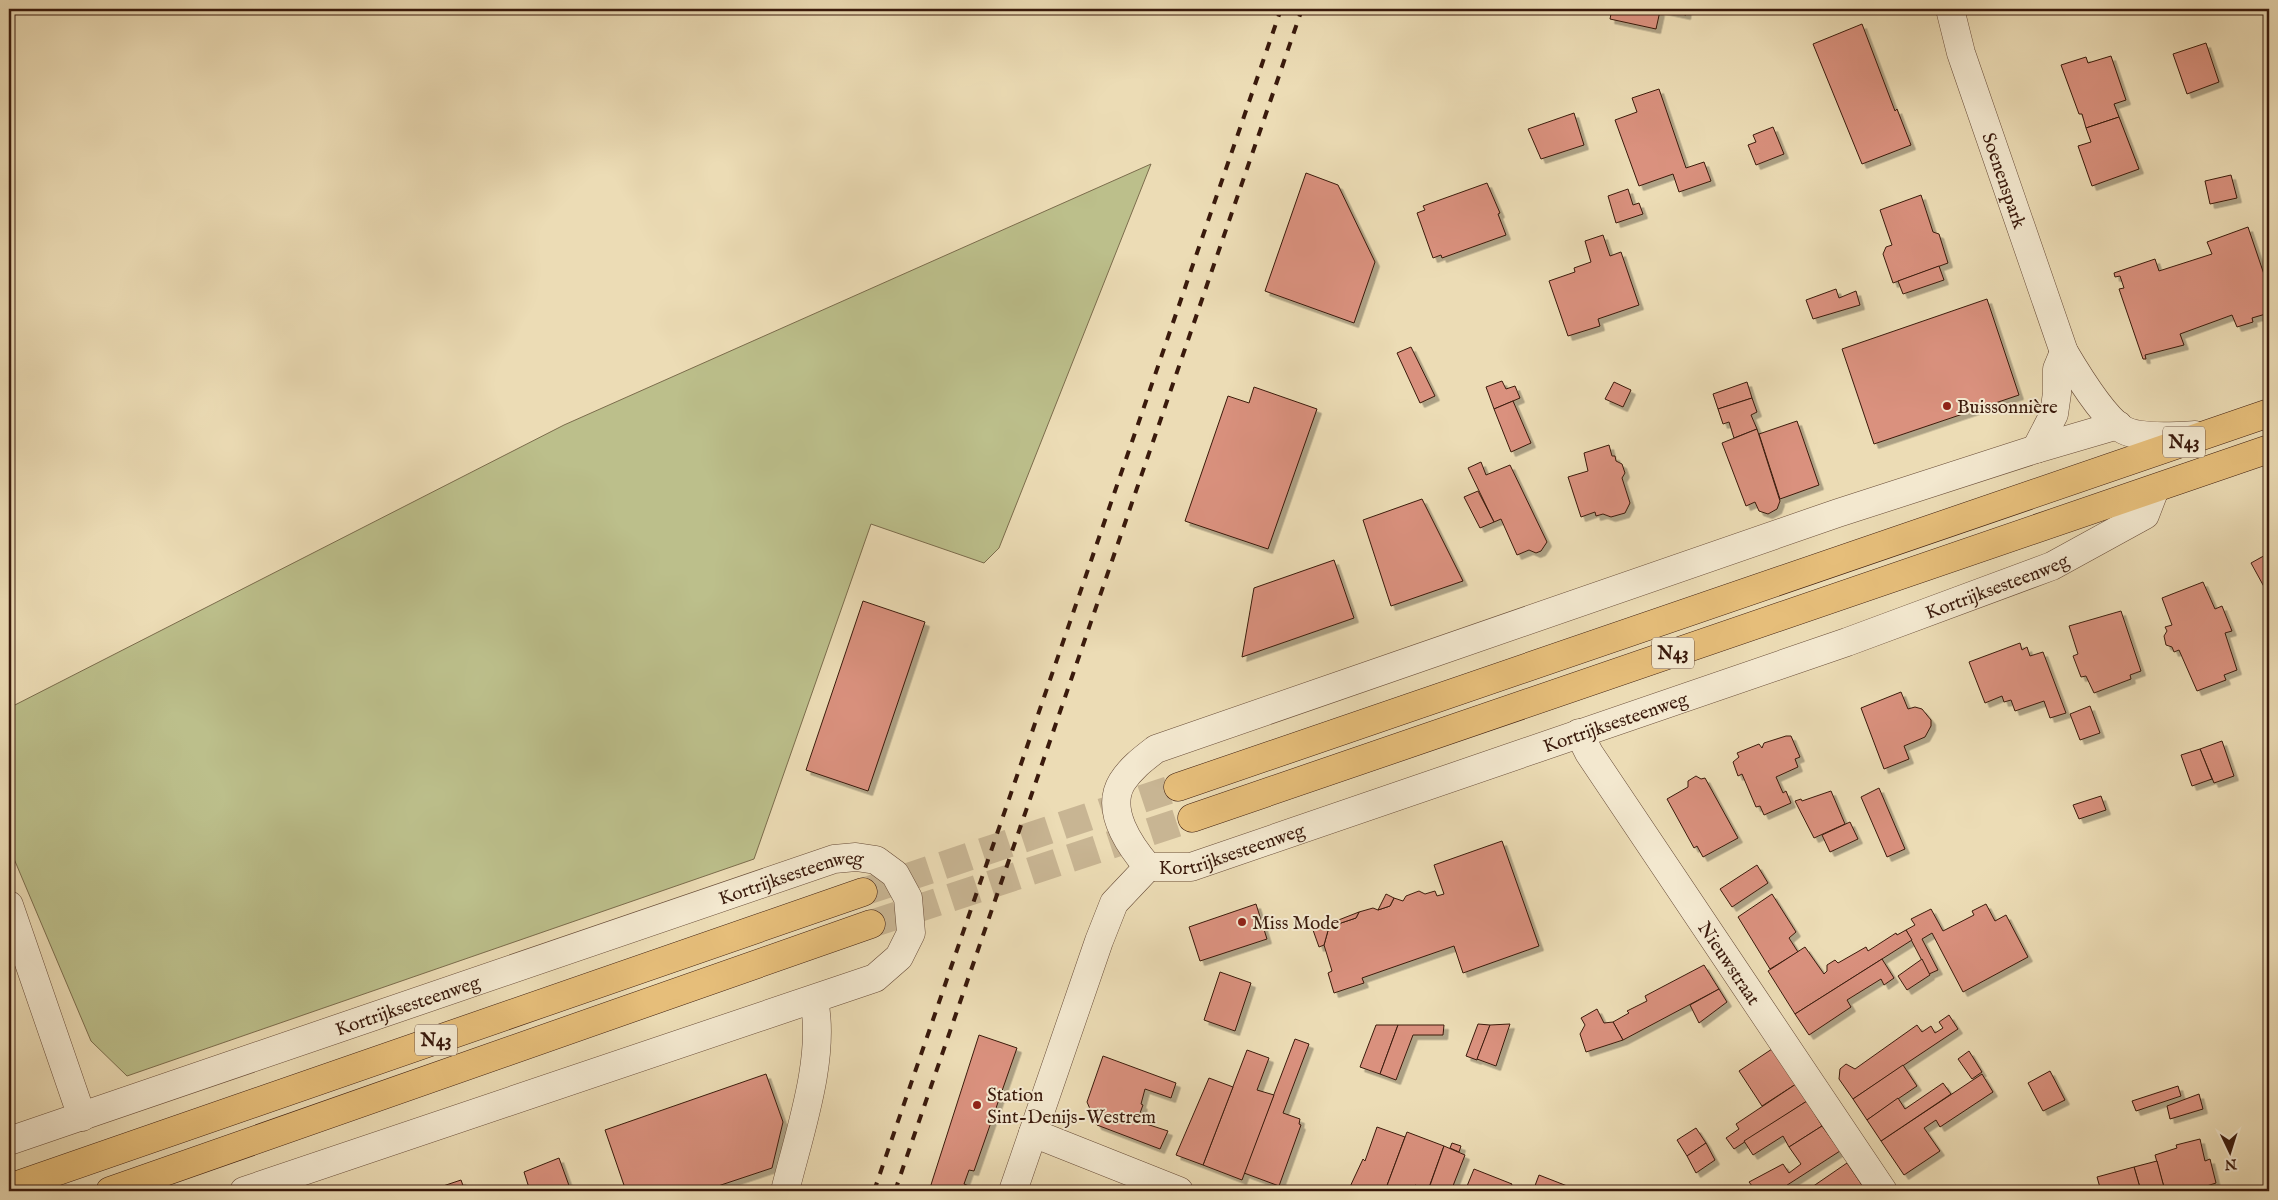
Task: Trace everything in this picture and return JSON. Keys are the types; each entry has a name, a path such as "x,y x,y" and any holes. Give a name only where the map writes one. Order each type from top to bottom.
{"main road":[{"name":"N43","path":"1178,787 2269,413"},
{"name":"Kortrijksesteenweg","path":"1192,818 2269,449"},
{"name":"Kortrijksesteenweg","path":"9,1188 863,892"},
{"name":"N43","path":"110,1191 871,924"}],"street":[{"name":"Soenenspark","path":"1950,9 1961,53 2064,352 2085,388 2124,430 2166,437 2210,433"},
{"path":"2036,449 2054,414 2057,393 2057,369 2064,352"},
{"name":"Kortrijksesteenweg","path":"2118,425 2036,449 1838,514 1156,749 1132,768 1120,784 1117,802 1121,825 1134,851 1148,867 1191,867 1847,642 2052,566 2145,515 2155,488"},
{"name":"Nieuwstraat","path":"1579,733 1589,753 1883,1191"},
{"name":"Kortrijksesteenweg","path":"9,1141 834,859 856,857 876,860 895,874 908,898 911,933 899,957 875,978 244,1191"},
{"path":"1013,1191 1114,903 1148,867"},
{"path":"9,905 82,1117"},
{"path":"785,1191 812,1078 816,1038 814,1000"},
{"name":"Kortrijksesteenweg","path":"9,1161 82,1117"},
{"path":"1033,1134 1179,1191"}],"green space":[{"path":"1151,164 999,548 984,563 871,524 754,859 127,1076 91,1041 9,847 9,708 564,425"}],"building":[{"path":"1612,9 1660,11 1656,29 1610,19"},
{"path":"1658,9 1687,9 1686,15"},
{"path":"1862,24 1895,111 1897,109 1911,145 1862,164 1813,44"},
{"path":"2206,43 2219,82 2187,94 2173,54"},
{"path":"2111,56 2126,100 2114,104 2119,117 2086,128 2061,65 2086,57 2088,63"},
{"path":"1659,89 1686,168 1704,162 1711,181 1679,192 1673,174 1639,186 1615,120 1637,112 1632,98"},
{"path":"1574,113 1584,145 1541,159 1528,129"},
{"path":"2119,117 2139,169 2092,186 2078,146 2091,142 2086,128"},
{"path":"1773,127 1784,154 1756,165 1748,145 1756,142 1753,135"},
{"path":"1306,173 1338,185 1375,262 1354,323 1265,291"},
{"path":"2231,175 2237,198 2210,204 2205,181"},
{"path":"1487,183 1500,213 1498,214 1506,235 1442,258 1441,255 1433,258 1417,213 1425,210 1423,206"},
{"path":"1628,189 1633,205 1639,203 1643,214 1616,223 1608,196"},
{"path":"1921,195 1933,232 1939,234 1948,263 1893,283 1883,254 1886,247 1892,245 1880,210"},
{"path":"2248,227 2269,289 2269,313 2252,318 2253,322 2237,327 2232,315 2180,334 2184,345 2145,355 2146,359 2143,359 2119,289 2124,288 2120,276 2115,277 2114,273 2155,259 2159,271 2212,254 2207,242"},
{"path":"1603,235 1610,256 1621,252 1639,305 1598,319 1600,326 1568,336 1549,281 1575,272 1574,268 1591,262 1585,241"},
{"path":"1939,266 1944,280 1903,294 1898,281"},
{"path":"1836,289 1839,298 1856,291 1860,305 1813,319 1806,300"},
{"path":"1987,299 2019,395 1874,444 1842,349"},
{"path":"1411,347 1435,396 1420,403 1397,353"},
{"path":"1502,381 1506,389 1515,386 1520,398 1494,409 1486,387"},
{"path":"1614,382 1631,390 1623,407 1605,399"},
{"path":"1747,382 1752,398 1718,409 1713,394"},
{"path":"1254,387 1317,409 1268,549 1185,521 1228,396 1249,403"},
{"path":"1752,398 1757,412 1751,415 1757,429 1734,438 1729,422 1723,424 1718,409"},
{"path":"1513,401 1531,443 1511,452 1494,409"},
{"path":"1797,421 1819,485 1780,499 1759,434"},
{"path":"1757,429 1780,501 1777,509 1768,514 1759,511 1755,502 1746,506 1722,443"},
{"path":"1609,445 1612,456 1615,456 1616,461 1622,464 1625,473 1622,478 1630,503 1625,513 1611,517 1603,514 1596,516 1595,512 1581,517 1568,477 1588,471 1584,453"},
{"path":"1481,462 1486,475 1510,465 1547,542 1541,551 1536,553 1529,550 1517,555 1501,519 1494,522 1468,468"},
{"path":"1478,491 1494,522 1480,528 1464,497"},
{"path":"1422,499 1463,581 1391,606 1363,520"},
{"path":"2269,553 2269,593 2268,594 2251,563"},
{"path":"1334,560 1354,618 1242,657 1254,588"},
{"path":"2203,582 2215,609 2222,606 2232,631 2225,633 2237,670 2224,675 2226,680 2197,691 2179,650 2174,652 2172,647 2166,645 2164,636 2167,631 2165,627 2172,625 2162,598"},
{"path":"863,601 925,622 868,791 806,770"},
{"path":"2121,611 2141,671 2130,675 2131,679 2094,693 2086,676 2081,677 2073,656 2078,654 2069,626"},
{"path":"2020,643 2022,650 2027,647 2030,656 2043,652 2066,713 2050,718 2044,701 2015,711 2011,700 2004,702 2002,696 1985,703 1969,662"},
{"path":"1901,692 1908,709 1915,707 1922,709 1931,720 1931,726 1925,737 1904,746 1909,759 1884,769 1861,708"},
{"path":"2090,706 2100,733 2080,740 2070,714"},
{"path":"1791,736 1800,757 1795,759 1798,767 1776,777 1783,793 1786,791 1791,803 1764,815 1760,806 1756,807 1742,774 1738,776 1733,762 1739,757 1737,753 1759,744 1762,748 1764,743"},
{"path":"2222,741 2234,776 2214,783 2200,749"},
{"path":"2200,749 2212,779 2192,786 2181,755"},
{"path":"1696,776 1701,779 1705,778 1738,838 1703,857 1697,846 1694,848 1667,799 1688,787 1688,781"},
{"path":"1879,788 1905,849 1887,857 1861,797"},
{"path":"1831,791 1845,824 1814,838 1795,801 1801,799 1802,801"},
{"path":"2101,796 2106,810 2079,819 2073,805"},
{"path":"1850,822 1858,839 1830,852 1822,835"},
{"path":"1502,841 1539,946 1463,973 1454,946 1362,978 1364,983 1334,993 1328,973 1332,971 1324,945 1329,927 1356,918 1359,912 1373,908 1378,910 1390,906 1394,898 1403,901 1406,896 1419,891 1425,894 1435,891 1437,896 1444,894 1434,865"},
{"path":"1757,865 1768,883 1732,907 1720,889"},
{"path":"1386,894 1394,898 1390,906 1378,910"},
{"path":"1772,894 1796,932 1789,938 1798,952 1770,969 1738,917"},
{"path":"1256,904 1267,939 1200,961 1189,927"},
{"path":"1986,904 1995,921 2006,915 2028,957 1963,992 1932,933 1922,939 1938,970 1929,974 1906,930 1915,925 1911,919 1931,909 1943,931 1974,915 1972,911"},
{"path":"1359,912 1356,918 1329,927 1324,945 1319,947 1313,930"},
{"path":"1906,930 1912,940 1795,1014 1768,971 1805,947 1824,974 1827,971 1827,965 1835,960 1838,963 1866,947 1868,951 1896,933 1897,935"},
{"path":"1882,959 1894,978 1884,985 1881,979 1847,1000 1851,1007 1809,1035 1795,1014"},
{"path":"1922,959 1930,975 1907,990 1898,976"},
{"path":"1704,965 1719,989 1623,1040 1613,1022 1629,1013 1627,1011 1647,1001 1645,996"},
{"path":"1220,972 1251,983 1235,1031 1204,1020"},
{"path":"1719,989 1727,1002 1699,1023 1690,1005"},
{"path":"1597,1009 1604,1023 1613,1022 1623,1040 1586,1052 1580,1034 1585,1025 1581,1018"},
{"path":"1949,1015 1958,1029 1853,1099 1839,1079 1840,1069 1846,1064 1855,1069 1917,1025 1922,1032 1931,1026 1935,1033 1943,1028 1939,1022"},
{"path":"1478,1024 1490,1025 1477,1060 1466,1056"},
{"path":"1510,1024 1496,1066 1477,1059 1490,1025"},
{"path":"1376,1025 1398,1025 1380,1074 1360,1067"},
{"path":"1398,1025 1444,1025 1443,1035 1413,1035 1396,1080 1380,1074"},
{"name":"Station Sint-Denijs-Westrem","path":"979,1035 1017,1048 974,1171 969,1170 964,1184 969,1186 967,1191 929,1191"},
{"path":"1295,1039 1309,1044 1283,1113 1300,1119 1299,1124 1301,1125 1279,1186 1244,1173"},
{"path":"1772,1049 1796,1084 1762,1106 1739,1071"},
{"path":"1247,1050 1269,1058 1257,1090 1274,1095 1242,1180 1203,1165"},
{"path":"1969,1051 1982,1072 1972,1079 1958,1059"},
{"path":"1103,1056 1176,1083 1171,1098 1145,1089 1141,1104 1143,1105 1137,1121 1168,1131 1160,1149 1097,1125 1087,1102"},
{"path":"1903,1065 1917,1086 1867,1120 1853,1099"},
{"path":"2050,1071 2065,1100 2043,1111 2028,1083"},
{"path":"766,1074 783,1122 772,1168 703,1191 626,1191 605,1130"},
{"path":"1982,1074 1993,1092 1940,1127 1936,1120 1924,1128 1940,1151 1904,1175 1881,1141"},
{"path":"1209,1078 1233,1087 1203,1165 1176,1155"},
{"path":"1943,1083 1951,1094 1881,1141 1867,1120 1898,1098 1905,1109"},
{"path":"1796,1084 1807,1101 1734,1149 1726,1138 1739,1129 1736,1124"},
{"path":"2178,1086 2181,1096 2136,1111 2132,1101"},
{"path":"2199,1094 2203,1109 2170,1119 2167,1106"},
{"path":"1807,1101 1822,1126 1789,1147 1783,1136 1753,1155 1744,1141"},
{"path":"1822,1126 1840,1151 1778,1191 1756,1191 1749,1182 1783,1164 1789,1173 1801,1164 1789,1147"},
{"path":"1377,1127 1405,1137 1385,1191 1348,1191 1363,1159 1365,1161"},
{"path":"1696,1128 1706,1143 1687,1156 1677,1140"},
{"path":"1407,1132 1444,1146 1428,1190 1415,1185 1413,1191 1385,1191"},
{"path":"2200,1139 2205,1161 2210,1159 2216,1183 2191,1191 2165,1191 2155,1155 2177,1148 2176,1145"},
{"path":"1452,1143 1461,1146 1459,1152 1450,1148"},
{"path":"1706,1143 1715,1160 1696,1173 1687,1156"},
{"path":"1444,1146 1465,1155 1451,1191 1428,1191"},
{"path":"559,1158 571,1191 530,1191 524,1172"},
{"path":"2157,1161 2165,1191 2141,1191 2134,1167"},
{"path":"1847,1163 1866,1191 1813,1191 1812,1187"},
{"path":"2134,1167 2141,1191 2101,1191 2097,1177"},
{"path":"1474,1169 1512,1184 1509,1191 1465,1191"},
{"path":"1539,1175 1580,1191 1533,1191"},
{"path":"461,1180 465,1191 428,1191"},
{"path":"1076,1187 1088,1191 1067,1191"}],"tunnel":[{"path":"863,892 1178,787"},
{"path":"871,924 1192,818"}],"railway":[{"path":"874,1191 1281,9"},
{"path":"895,1191 1302,9"}],"place":[{"name":"Buissonnière","path":"1947,406"},
{"name":"Miss Mode","path":"1242,922"},
{"name":"Station Sint-Denijs-Westrem","path":"977,1105"}]}
